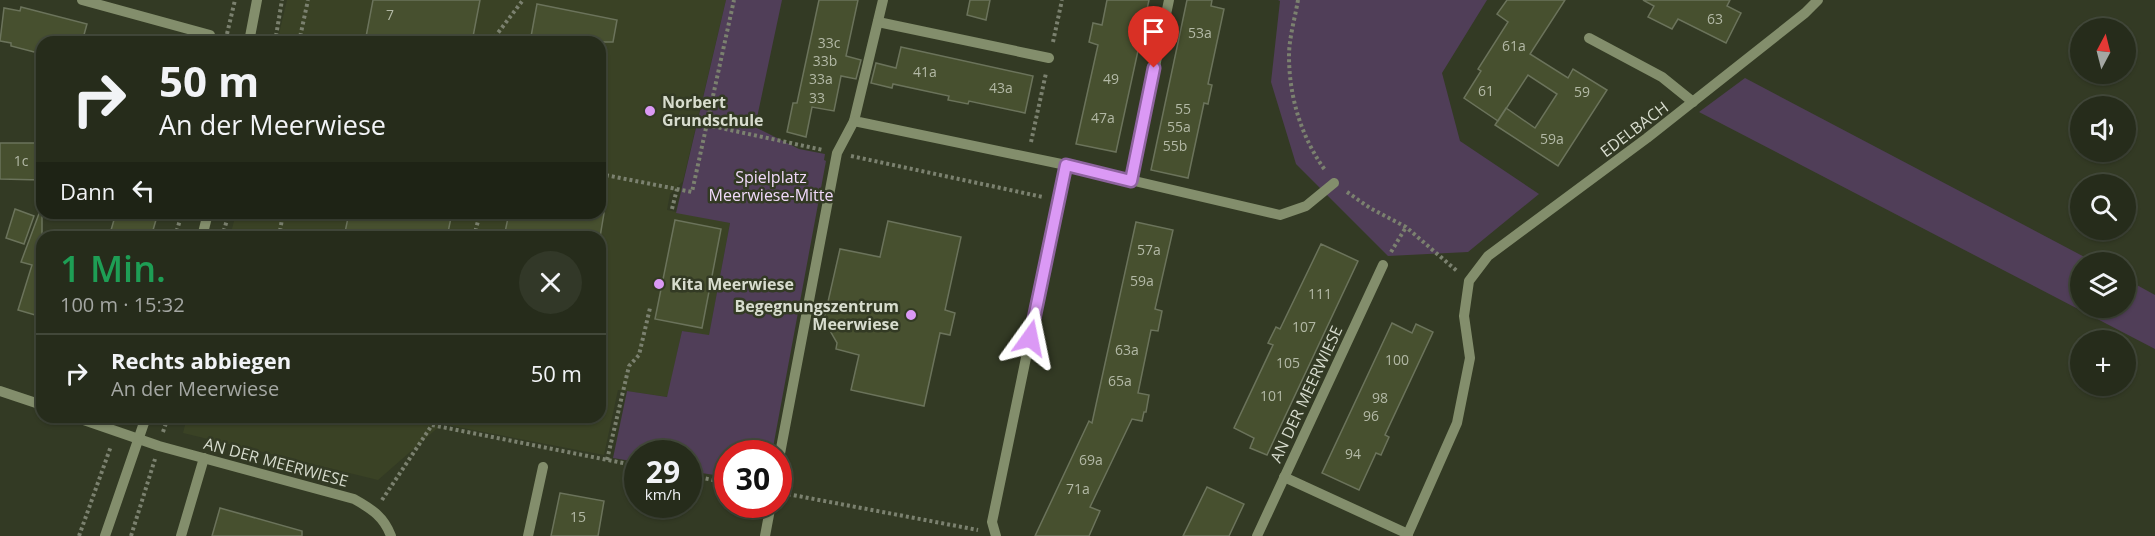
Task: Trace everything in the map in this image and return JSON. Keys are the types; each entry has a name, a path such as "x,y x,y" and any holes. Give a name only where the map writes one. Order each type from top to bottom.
{"street":[{"path":"82,0 210,35"},
{"path":"250,36 257,0"},
{"path":"783,440 837,153 854,121 883,0"},
{"path":"1131,181 1169,0"},
{"name":"EDELBACH","path":"1407,535 1457,423 1470,358 1464,316 1469,281 1488,256 1693,102 1805,13 1818,0"},
{"path":"878,22 1049,58"},
{"path":"1589,38 1662,77 1693,102"},
{"path":"854,121 1066,165 1280,215 1306,206 1334,183"},
{"path":"996,535 992,522 1066,165"},
{"name":"AN DER MEERWIESE","path":"1257,536 1383,265"},
{"path":"0,391 36,403"},
{"name":"AN DER MEERWIESE","path":"93,423 159,446 354,499 375,511"},
{"path":"105,536 144,423"},
{"path":"182,536 204,458"},
{"path":"528,536 543,466"},
{"path":"1284,477 1407,535"},
{"path":"375,511 387,526 391,536"},
{"path":"765,536 768,518"}],"path":[{"path":"226,36 235,0"},
{"path":"275,36 282,0"},
{"path":"300,36 308,0"},
{"path":"496,36 523,0"},
{"path":"606,175 692,192 734,0"},
{"path":"1028,157 1062,0"},
{"path":"1298,0 1289,54 1294,109 1317,159 1334,183 1370,208 1406,227 1469,281"},
{"path":"707,125 1059,201"},
{"path":"672,209 677,189"},
{"path":"1383,265 1406,227"},
{"path":"607,460 629,366 639,355 650,308"},
{"path":"131,536 166,423"},
{"path":"375,511 432,425 624,463"},
{"path":"79,536 116,431"},
{"path":"792,496 996,535"}],"shaded area":[{"path":"287,0 726,0 683,181 670,194 667,210 730,223 709,336 682,331 668,397 618,390 604,455 442,424 378,480 183,433 186,423 606,423 606,231 232,231 234,219 606,219 606,36 278,36"}],"green space":[{"name":"Spielplatz Meerwiese-Mitte","path":"726,0 782,0 755,127 799,149 825,154 824,160 826,161 774,440 714,440 714,475 702,473 702,440 624,440 624,460 613,458 627,391 667,397 682,331 709,335 730,223 676,213"},
{"path":"1278,0 1487,0 1442,73 1460,141 1539,194 1468,252 1388,256 1296,164 1271,82 1280,1"},
{"path":"1745,78 2075,252 2070,252 2070,305 1699,112"},
{"path":"2136,285 2155,295 2155,349 2136,339 2136,330 2118,330 2095,318 2136,318"}],"building":[{"path":"373,0 480,0 473,36 366,36"},
{"path":"819,0 858,0 846,56 861,60 856,79 841,76 834,111 812,107 806,137 787,132 793,103 797,103"},
{"path":"970,0 990,0 986,20 967,15"},
{"path":"1107,0 1149,0 1116,152 1076,144 1098,45 1089,42 1093,23 1102,25"},
{"path":"1187,0 1212,0 1211,6 1224,9 1208,84 1212,85 1208,104 1204,103 1188,178 1151,170"},
{"path":"1507,0 1565,0 1530,54 1568,78 1573,69 1607,90 1558,166 1495,125 1498,121 1464,98 1481,71 1478,69 1508,22 1497,14","holes":["1528,75 1557,94 1535,128 1506,108"]},
{"path":"1643,0 1730,0 1727,6 1741,13 1726,43 1678,19 1672,29 1648,17 1654,6"},
{"path":"537,4 617,20 613,42 606,42 606,36 531,36"},
{"path":"21,7 87,24 84,36 36,36 36,52 0,41 4,8 20,11"},
{"path":"901,47 1033,76 1025,113 969,101 968,104 948,100 949,96 893,84 892,88 871,83 876,63 896,68"},
{"path":"0,143 36,143 36,180 0,179"},
{"path":"15,209 34,216 24,244 6,238"},
{"path":"37,219 42,219 42,231 36,231 36,315 18,310 32,265 21,262"},
{"path":"114,219 156,219 153,231 111,231"},
{"path":"348,219 451,219 448,231 345,231"},
{"path":"508,219 603,219 601,231 505,231"},
{"path":"675,220 721,229 702,328 655,319"},
{"path":"888,221 961,237 945,310 955,313 950,335 940,333 924,406 851,390 859,355 836,349 837,343 829,329 822,328 840,249 880,257"},
{"path":"1136,222 1173,230 1155,309 1162,311 1158,331 1151,330 1138,393 1149,395 1146,412 1144,412 1142,421 1132,419 1090,507 1100,511 1089,536 1035,536 1089,421 1092,423"},
{"path":"1321,244 1358,261 1267,455 1250,448 1254,438 1234,428 1273,345 1268,343 1276,327 1280,329"},
{"path":"1392,323 1412,333 1416,324 1433,332 1385,435 1389,437 1381,455 1376,453 1359,490 1322,473"},
{"path":"1207,487 1244,504 1229,536 1183,536"},
{"path":"560,493 604,501 598,536 551,536"},
{"path":"220,508 302,531 302,536 212,536"}],"place":[{"name":"Norbert Grundschule","path":"650,111"},
{"name":"Kita Meerwiese","path":"659,284"},
{"name":"Begegnungszentrum Meerwiese","path":"911,315"}],"route":[{"path":"1030,338 1066,165 1131,181 1154,68"}]}
